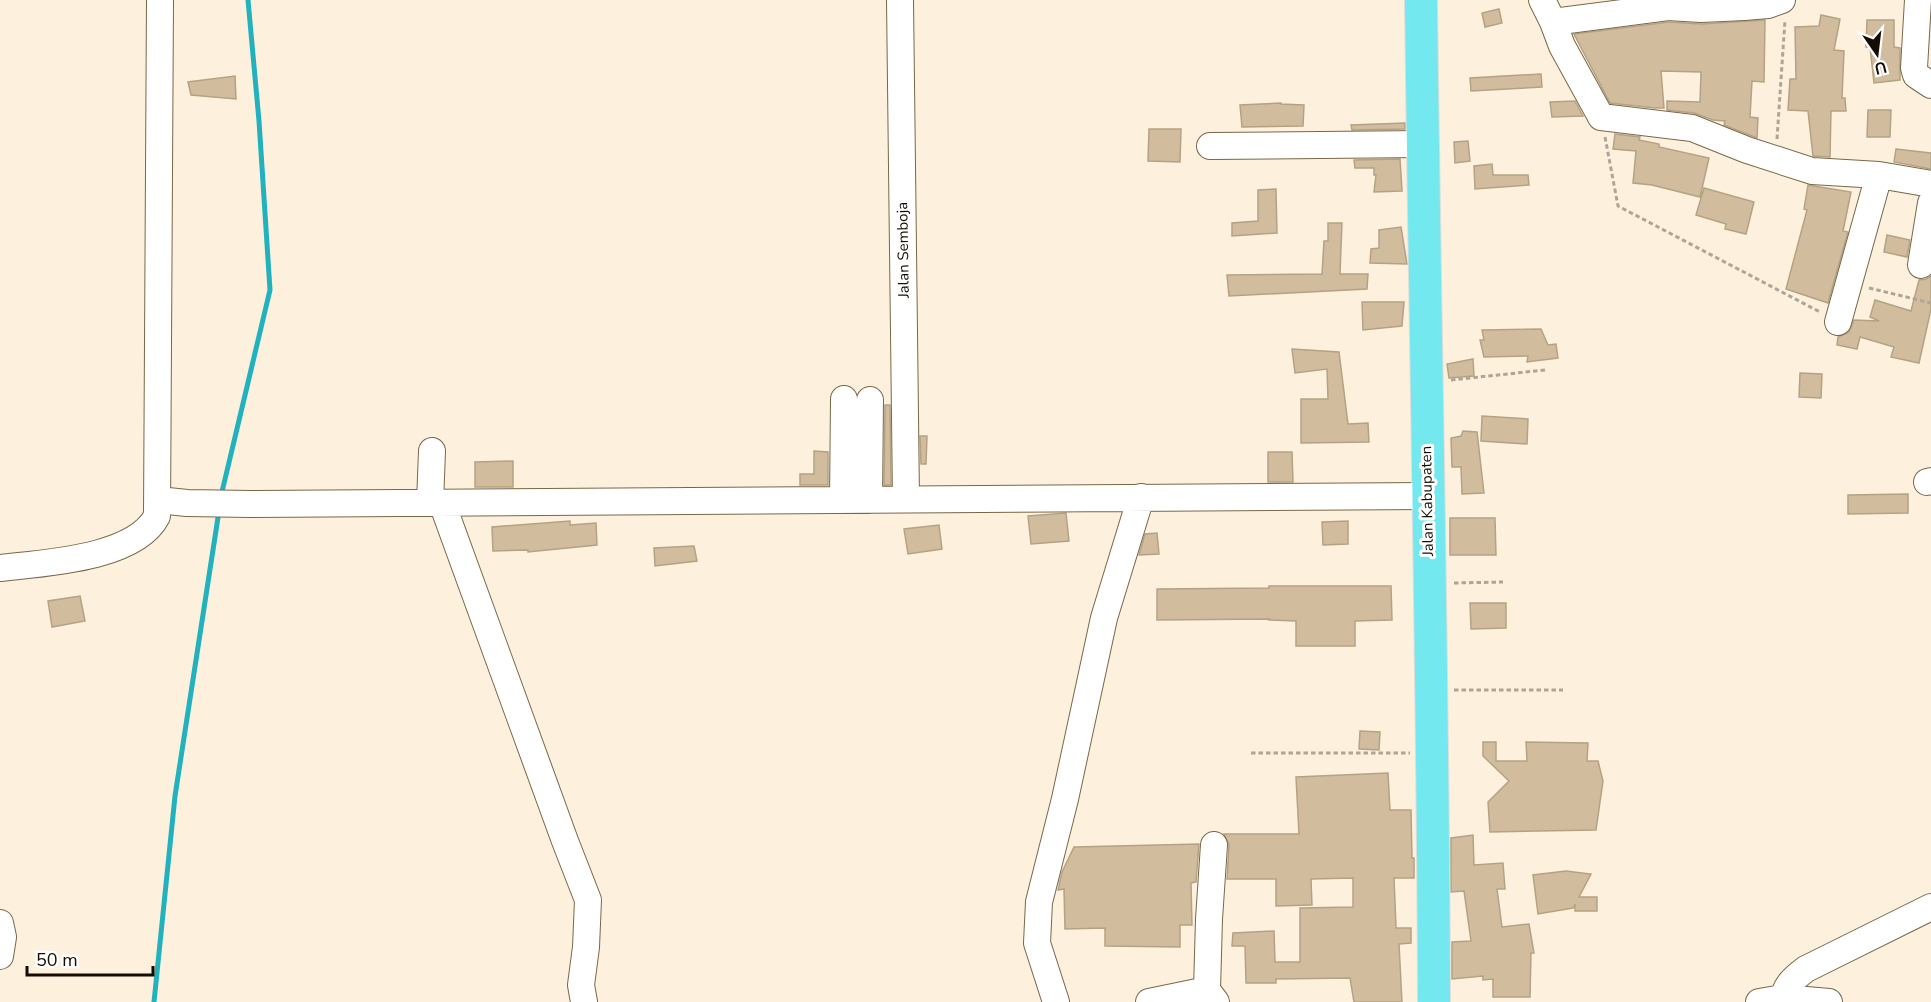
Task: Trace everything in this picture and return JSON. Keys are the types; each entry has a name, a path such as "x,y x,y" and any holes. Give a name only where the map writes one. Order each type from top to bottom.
{"main road":[{"name":"Jalan Kabupaten","path":"1421,0 1427,496 1433,753 1434,1002"}],"street":[{"path":"0,568 82,556 122,544 148,529 157,516 160,0"},
{"name":"Jalan Semboja","path":"900,0 906,500"},
{"path":"1914,1 1914,68 1916,75 1930,84"},
{"path":"1784,6 1700,4 1548,11 1562,46 1601,117 1692,128 1747,150 1812,171 1879,175 1931,184"},
{"path":"1210,146 1423,144"},
{"path":"1838,322 1879,175"},
{"path":"1921,265 1931,203"},
{"path":"843,399 843,500"},
{"path":"869,500 870,400"},
{"path":"432,451 436,503 588,900 586,947 580,985 584,1002"},
{"path":"158,500 249,504 1427,496"},
{"path":"1056,1002 1037,944 1039,902 1065,799 1104,618 1141,497"},
{"path":"1149,1002 1212,996 1209,919 1214,845"},
{"path":"1775,1001 1790,981 1806,969 1931,907"},
{"path":"0,923 3,937 0,956"},
{"path":"1775,1001 1829,1002"}],"path":[{"path":"1776,159 1784,6"},
{"path":"1601,117 1618,207 1838,322"},
{"path":"1849,283 1931,303"},
{"path":"1426,383 1545,370"},
{"path":"1429,583 1503,582"},
{"path":"1431,690 1563,690"},
{"path":"1251,753 1433,753"}],"building":[{"path":"1499,9 1502,23 1485,27 1482,13"},
{"path":"1821,15 1840,19 1834,50 1844,51 1842,98 1845,98 1846,111 1831,111 1830,157 1813,156 1808,111 1788,110 1790,79 1796,79 1795,27 1819,26"},
{"path":"1765,20 1764,82 1752,81 1750,117 1758,118 1757,138 1724,125 1725,121 1713,120 1694,113 1667,110 1667,101 1700,102 1701,72 1661,71 1664,108 1610,103 1574,34 1669,22 1702,24"},
{"path":"1867,20 1894,20 1894,47 1900,48 1900,80 1874,83 1870,47 1866,47"},
{"path":"1541,74 1542,87 1471,91 1470,78"},
{"path":"235,76 236,99 191,95 188,82"},
{"path":"1575,101 1583,116 1552,117 1550,102"},
{"path":"1281,103 1304,105 1303,126 1242,127 1240,105"},
{"path":"1868,110 1891,110 1890,137 1867,137"},
{"path":"1405,123 1405,129 1352,130 1351,125"},
{"path":"1149,129 1181,129 1180,162 1148,161"},
{"path":"1615,134 1640,137 1639,140 1659,144 1659,147 1709,158 1700,197 1652,185 1633,183 1636,151 1613,149"},
{"path":"1468,141 1470,161 1455,163 1454,142"},
{"path":"1896,149 1931,153 1931,169 1894,162"},
{"path":"1400,159 1402,191 1374,192 1376,175 1374,175 1374,168 1355,168 1354,160"},
{"path":"1492,164 1493,175 1528,175 1529,185 1475,189 1474,166"},
{"path":"1808,185 1851,192 1843,231 1848,232 1828,303 1786,289 1807,210 1804,209"},
{"path":"1704,188 1754,202 1746,234 1725,229 1726,224 1696,215"},
{"path":"1276,189 1277,233 1232,236 1232,223 1258,221 1258,190"},
{"path":"1328,223 1342,223 1340,274 1368,274 1367,289 1229,296 1227,275 1322,274 1324,241 1328,241"},
{"path":"1401,227 1407,264 1370,263 1371,249 1379,248 1379,230"},
{"path":"1887,235 1910,240 1907,257 1884,252"},
{"path":"1931,276 1931,309 1919,363 1891,357 1894,347 1860,337 1857,349 1837,345 1838,337 1849,332 1854,320 1879,321 1870,317 1875,300 1911,311 1919,280"},
{"path":"1362,302 1404,302 1402,326 1363,330"},
{"path":"1541,329 1548,345 1556,344 1558,358 1527,362 1528,356 1484,357 1480,340 1484,340 1482,330"},
{"path":"1292,349 1339,352 1348,424 1368,423 1369,442 1301,443 1301,399 1328,399 1327,369 1295,373"},
{"path":"1473,359 1474,376 1449,378 1447,364"},
{"path":"1800,373 1822,374 1821,398 1799,397"},
{"path":"885,405 890,405 891,485 884,485"},
{"path":"1482,416 1528,419 1527,444 1481,441"},
{"path":"1463,431 1477,432 1484,493 1462,494 1461,467 1452,467 1451,438 1461,436"},
{"path":"920,436 927,436 926,464 921,464"},
{"path":"814,451 828,452 828,485 800,485 800,474 814,474"},
{"path":"1268,452 1292,452 1293,482 1268,482"},
{"path":"513,461 513,487 475,487 475,462"},
{"path":"1908,494 1908,513 1848,514 1848,495"},
{"path":"1066,513 1069,541 1031,544 1028,516"},
{"path":"1450,518 1495,518 1496,555 1450,555"},
{"path":"570,521 570,525 596,523 597,545 528,552 528,550 493,551 492,527"},
{"path":"1348,521 1348,544 1323,545 1322,522"},
{"path":"939,525 942,549 908,554 904,529"},
{"path":"1157,533 1159,554 1139,555 1145,534"},
{"path":"694,546 697,561 655,566 654,548"},
{"path":"1269,586 1391,586 1392,620 1355,621 1355,646 1296,646 1296,621 1269,619 1157,620 1157,589 1269,588"},
{"path":"80,596 85,621 52,627 48,601"},
{"path":"1470,603 1506,603 1506,628 1471,629"},
{"path":"1360,731 1380,732 1379,750 1359,749"},
{"path":"1483,742 1496,742 1496,761 1527,761 1526,742 1588,743 1587,761 1598,761 1603,781 1596,830 1490,832 1488,802 1509,781 1483,756"},
{"path":"1388,773 1390,810 1411,810 1412,858 1414,858 1414,878 1394,878 1396,928 1411,928 1411,943 1399,944 1402,1002 1354,1002 1350,978 1276,979 1276,983 1246,983 1245,946 1232,946 1233,933 1274,931 1275,962 1300,962 1300,908 1353,907 1353,878 1311,879 1312,905 1276,906 1276,879 1227,879 1229,845 1224,834 1299,834 1296,777"},
{"path":"1473,835 1474,865 1503,863 1505,889 1497,889 1502,927 1529,924 1534,953 1531,953 1530,997 1493,997 1493,979 1483,980 1483,976 1452,979 1452,942 1471,941 1464,891 1451,892 1451,838"},
{"path":"1199,844 1196,882 1191,883 1192,925 1180,925 1180,947 1105,946 1105,928 1065,929 1064,889 1058,890 1062,872 1074,847"},
{"path":"1566,871 1591,874 1579,897 1597,897 1597,911 1575,911 1575,904 1573,908 1538,914 1533,875"}],"waterway":[{"path":"221,496 270,290 259,121 248,0"},
{"path":"154,1002 175,796 219,511"}]}
